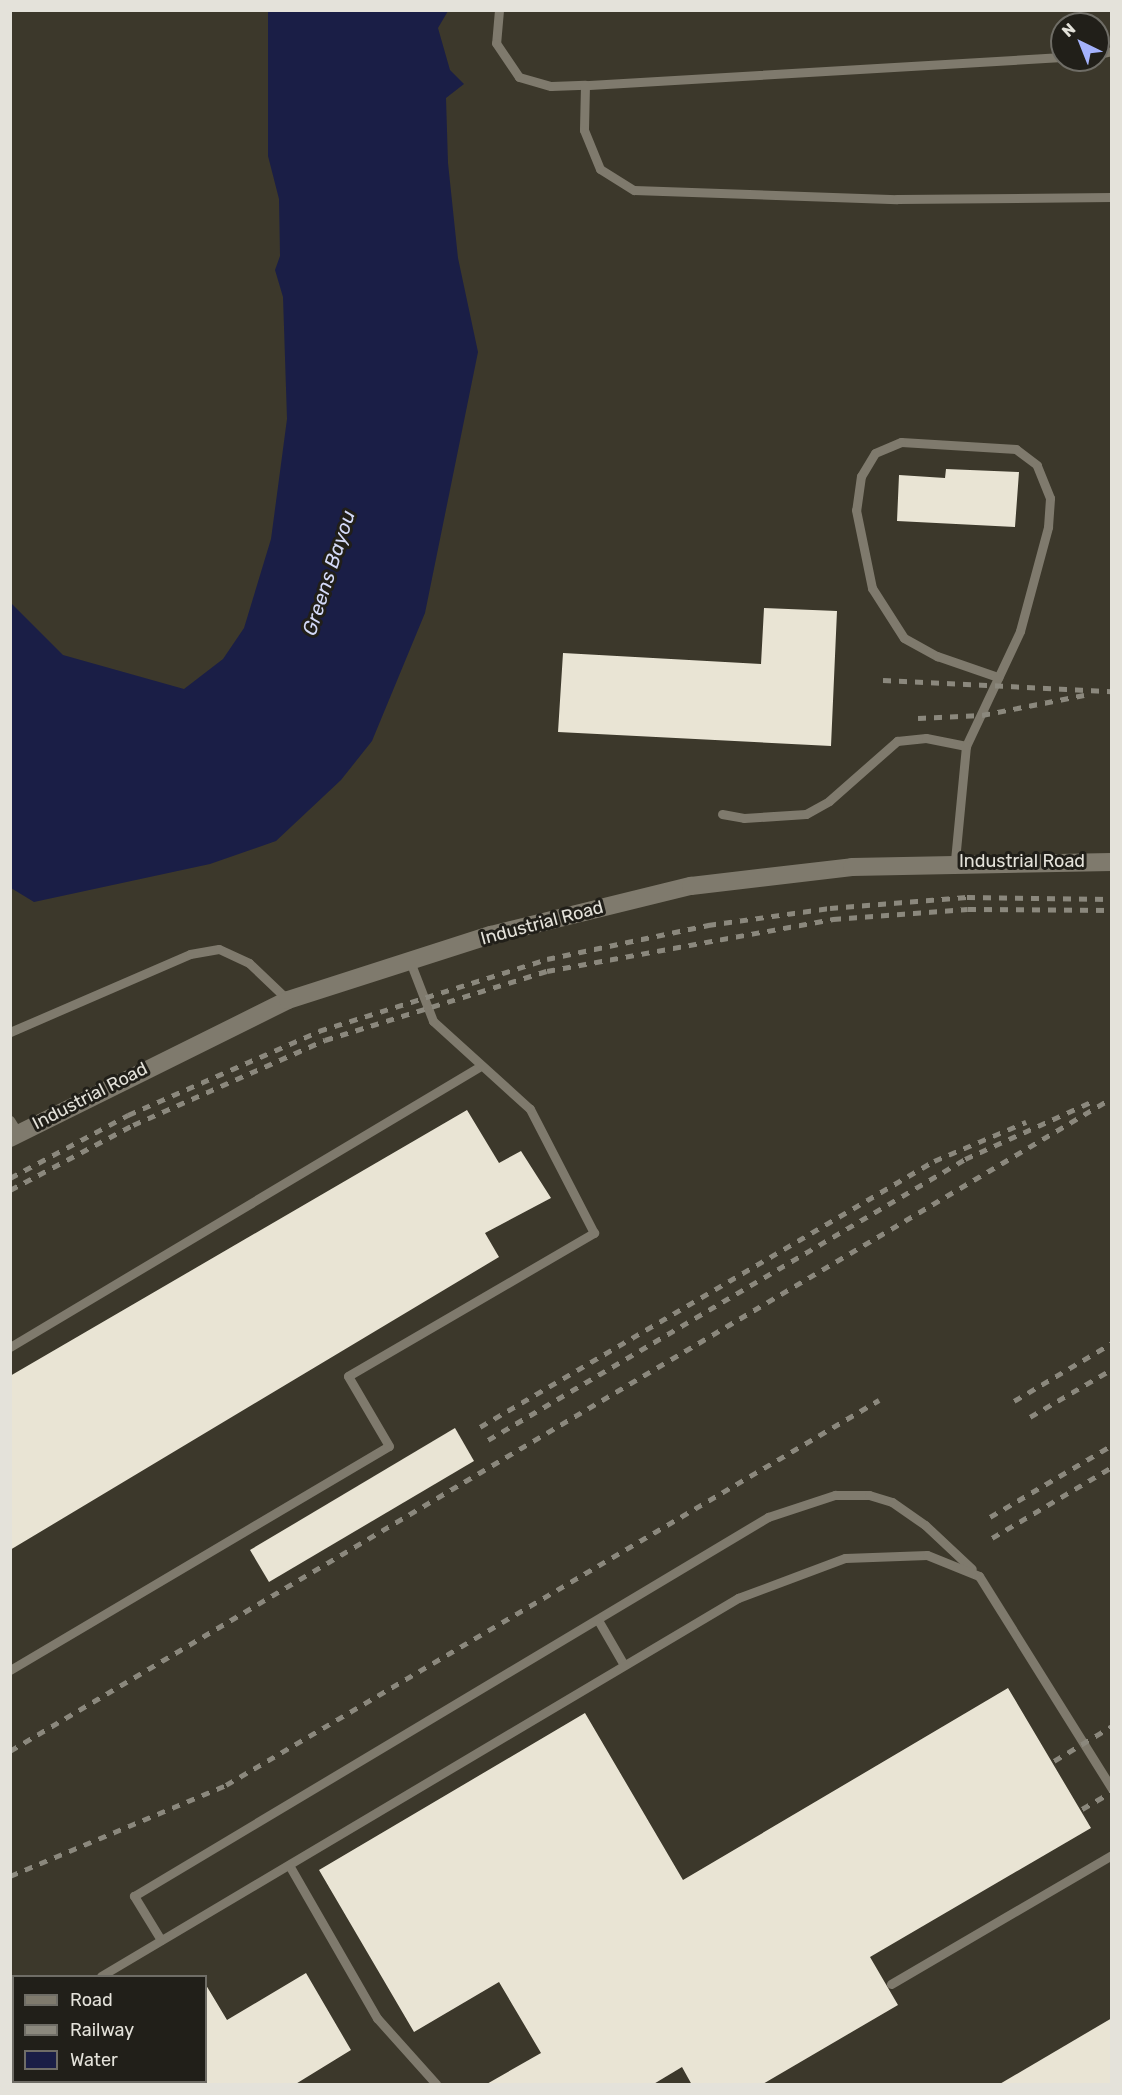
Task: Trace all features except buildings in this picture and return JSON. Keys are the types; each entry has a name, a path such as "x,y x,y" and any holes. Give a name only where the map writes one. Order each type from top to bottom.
{"street":[{"name":"Industrial Road","path":"13,1130 288,1000 411,964 490,935 691,886 955,861 1112,862"}],"lane":[{"path":"499,10 496,43 519,77 551,86 1050,58"},
{"path":"585,85 584,130 600,169 634,190 897,199 1112,197"},
{"path":"955,861 966,746 1020,631 1048,527 1050,498 1037,465 1016,449 902,442 875,453 861,476 856,510 872,588 904,638 937,656 998,677"},
{"path":"722,814 744,818 806,813 829,801 897,741 926,738 966,746"},
{"path":"10,1032 190,954 219,949 249,963 288,1000"},
{"path":"10,1670 389,1446 348,1376 594,1233 530,1109 479,1066 433,1021 411,964"},
{"path":"10,1347 479,1066"},
{"path":"161,1940 134,1896 768,1517 836,1495 892,1502 980,1576 1112,1789"},
{"path":"104,1975 738,1598 845,1558 927,1555 980,1576"},
{"path":"598,1620 624,1665"},
{"path":"891,1984 1112,1856"},
{"path":"289,1865 376,2018 436,2085"}],"water":[{"name":"Greens Bayou","path":"268,11 448,11 438,28 450,70 464,84 446,98 448,163 458,258 478,352 425,613 372,741 341,780 276,841 210,864 34,902 11,888 11,603 63,655 184,689 223,659 244,628 271,539 287,419 283,297 275,270 280,256 279,199 268,156"}],"railway":[{"path":"883,680 1112,691"},
{"path":"918,718 982,715 1084,695"},
{"path":"10,1178 128,1115 319,1031 547,959 708,925 830,908 967,897 1112,899"},
{"path":"10,1190 133,1125 325,1040 547,971 833,919 968,909 1112,910"},
{"path":"10,1751 1112,1098"},
{"path":"488,1440 965,1159 1095,1100"},
{"path":"480,1427 934,1161 1026,1122"},
{"path":"1014,1401 1112,1343"},
{"path":"1030,1417 1112,1369"},
{"path":"10,1876 226,1785 879,1400"},
{"path":"990,1517 1112,1445"},
{"path":"992,1538 1112,1467"},
{"path":"1054,1761 1112,1726"},
{"path":"1082,1809 1112,1792"}]}
